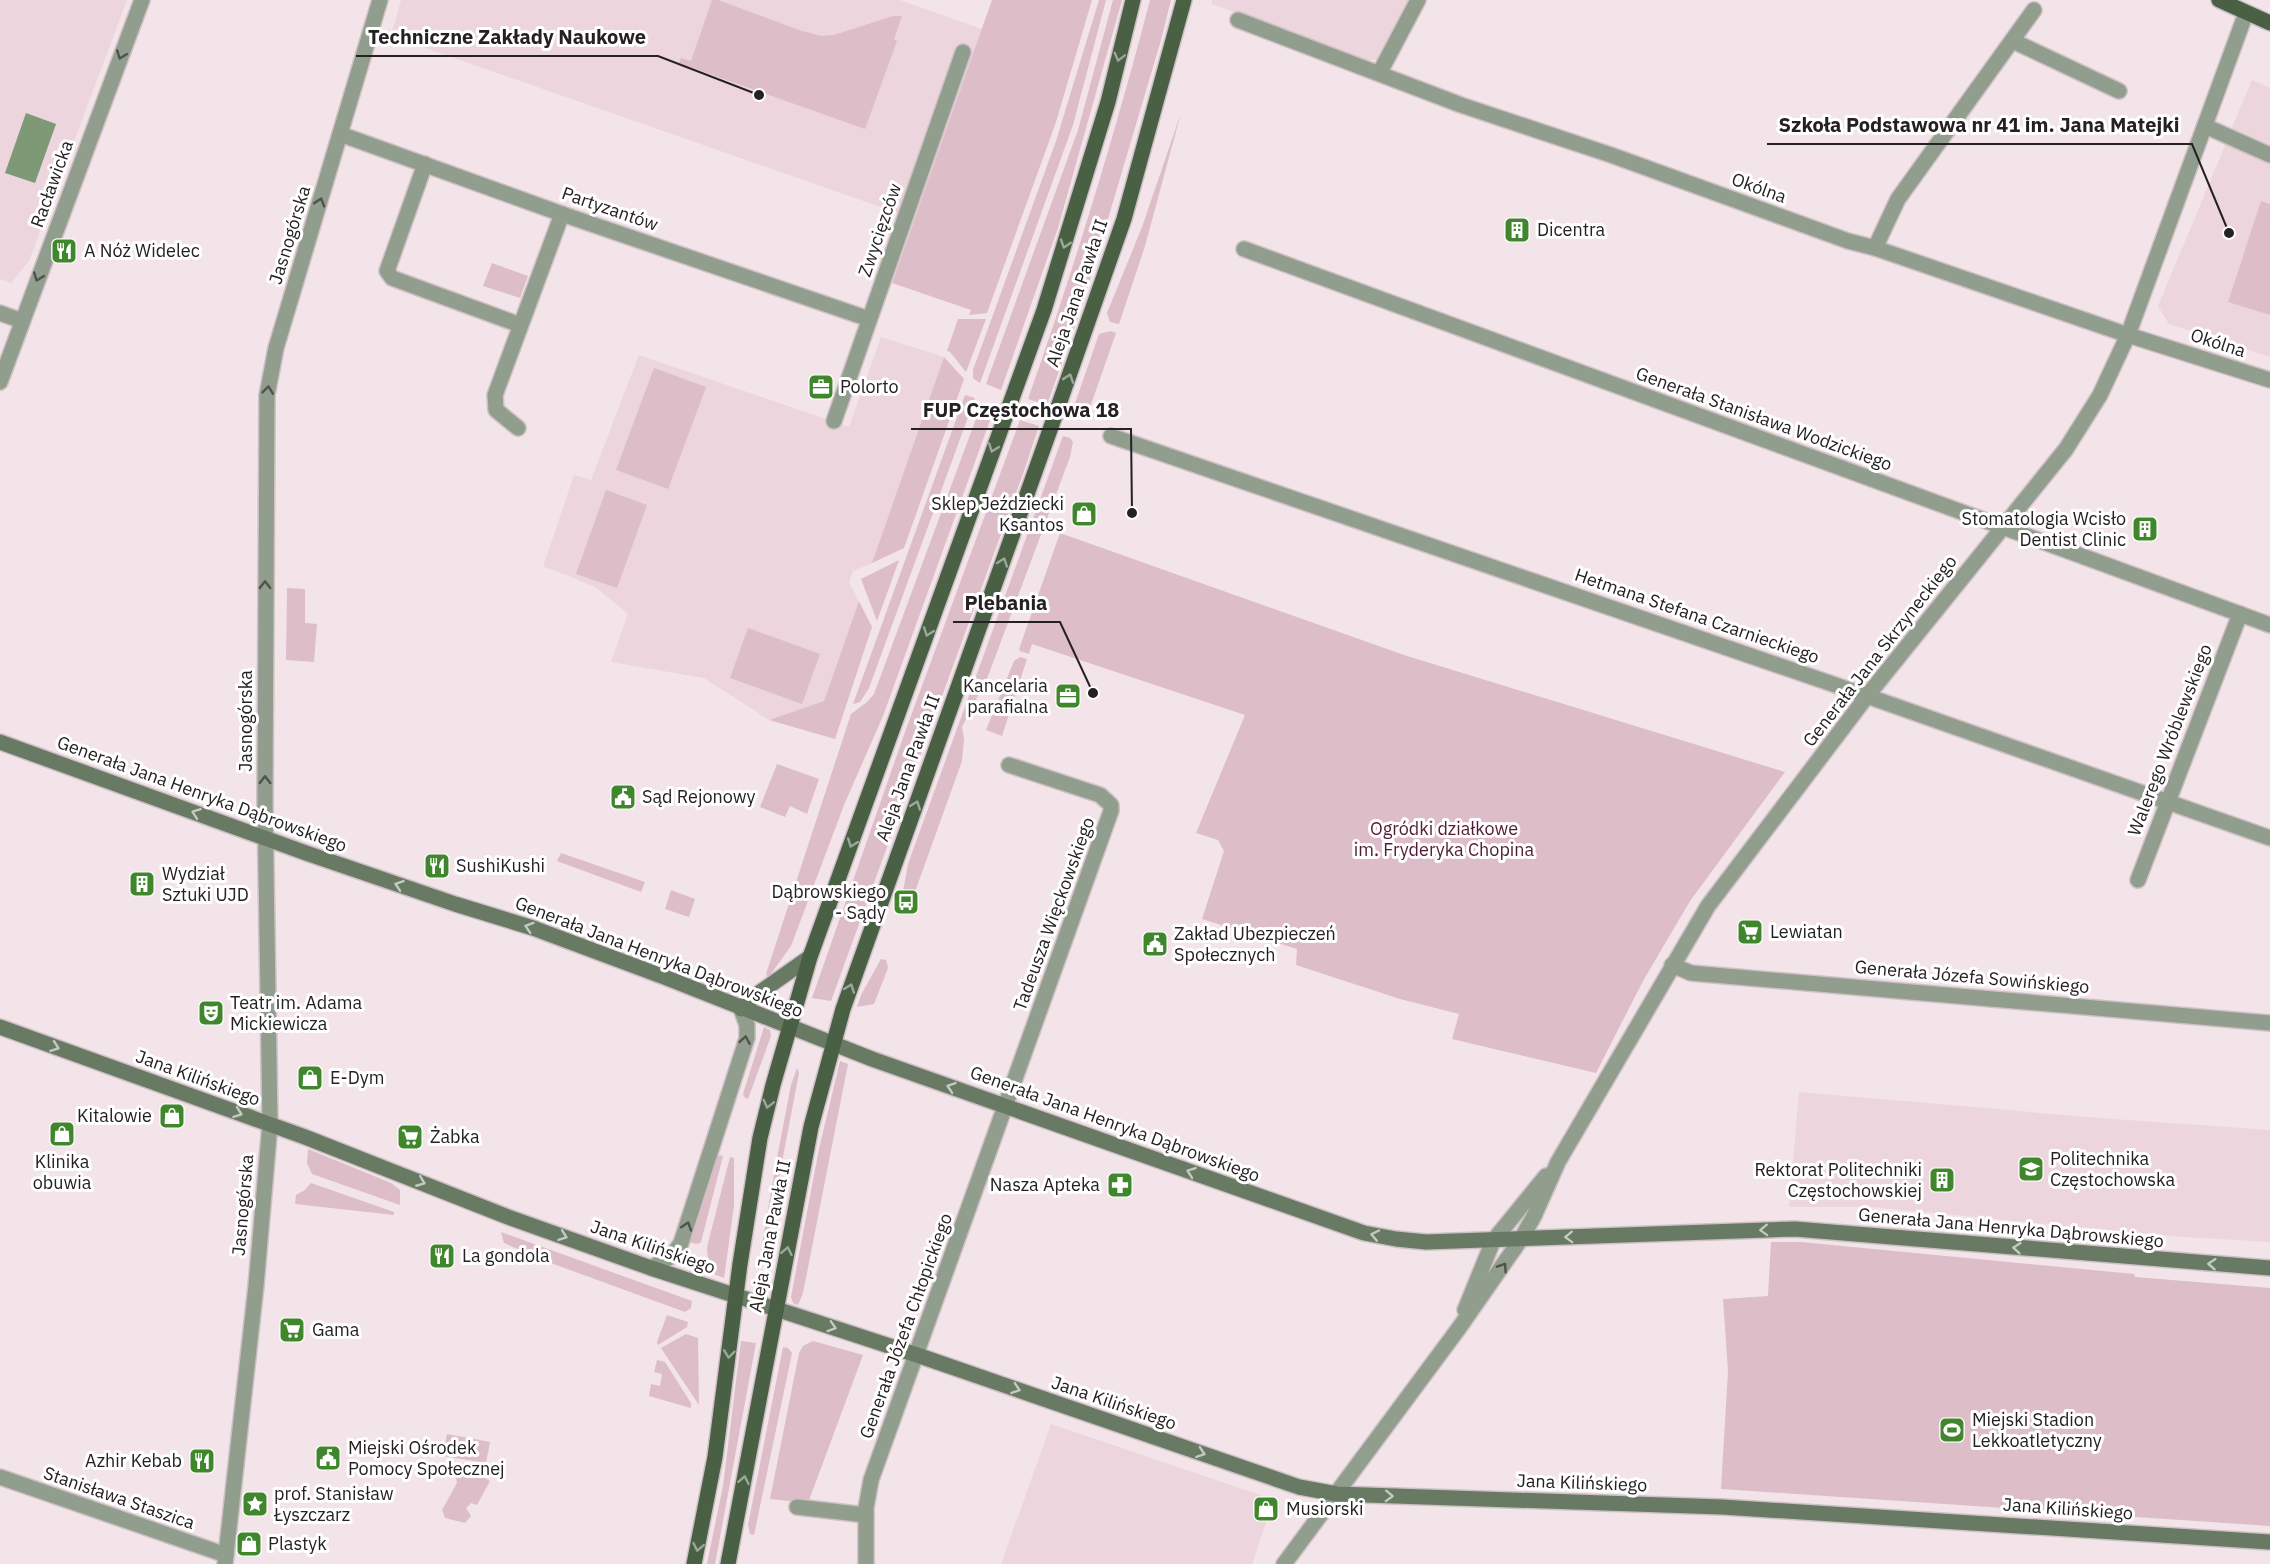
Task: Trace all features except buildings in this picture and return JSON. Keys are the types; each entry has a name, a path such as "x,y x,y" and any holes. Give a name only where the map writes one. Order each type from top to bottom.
{"main road":[{"name":"Aleja Jana Pawła II","path":"694,1564 715,1457 760,1138 789,1027 810,957 1044,309 1108,102 1133,0"},
{"name":"Aleja Jana Pawła II","path":"728,1564 811,1127 843,1009 1124,219 1184,0"},
{"path":"2219,0 2270,22"}],"street":[{"name":"Racławicka","path":"0,382 142,0"},
{"name":"Jasnogórska","path":"225,1560 256,1286 270,1124 265,694 267,395 276,348 380,0"},
{"path":"1380,72 1418,0"},
{"path":"1875,248 1898,199 2034,10"},
{"name":"Generała Jana Skrzyneckiego","path":"1459,1328 1521,1239 1558,1162 1708,906 1867,696 2066,448 2100,395 2128,335 2246,13"},
{"name":"Okólna","path":"1238,20 1380,72 1461,105 1611,155 1848,241 2270,380"},
{"path":"2013,41 2119,92"},
{"name":"Zwycięzców","path":"834,421 963,52"},
{"path":"2205,126 2270,156"},
{"name":"Partyzantów","path":"340,134 562,214 869,319"},
{"path":"425,164 387,271 388,274 392,278 520,325"},
{"path":"518,428 496,410 495,395 562,214"},
{"name":"Generała Stanisława Wodzickiego","path":"1244,249 2270,625"},
{"path":"0,313 22,321"},
{"name":"Hetmana Stefana Czarnieckiego","path":"1111,436 2167,800 2270,838"},
{"name":"Walerego Wróblewskiego","path":"2138,880 2240,614"},
{"name":"Generała Jana Henryka Dąbrowskiego","path":"0,742 455,904 533,928 833,1044 1364,1233 1426,1242 1795,1229 2270,1268"},
{"name":"Tadeusza Więckowskiego","path":"1007,1106 1111,811 1111,805 1100,795 1009,765"},
{"path":"651,1268 672,1256 681,1243 747,1038 747,1025 741,1009 810,957"},
{"name":"Generała Józefa Sowińskiego","path":"1672,965 1691,973 2270,1023"},
{"name":"Jana Kilińskiego","path":"0,1027 270,1124 508,1217 651,1268 918,1355 1299,1488 1337,1494 1722,1507 2270,1542"},
{"name":"Generała Józefa Chłopickiego","path":"866,1564 866,1515 872,1480 1007,1106"},
{"name":"Generała Jana Skrzyneckiego","path":"1459,1328 1493,1240 1558,1162"},
{"path":"1284,1564 1459,1328"},
{"name":"Stanisława Staszica","path":"0,1477 225,1560"},
{"path":"797,1507 866,1515"}],"shaded area":[{"path":"0,0 127,0 29,261 11,283 0,279"},
{"path":"401,0 900,0 982,29 915,219 391,36"},
{"path":"1212,0 1411,0 1383,54 1375,60 1366,60 1212,4"},
{"path":"2252,80 2270,88 2270,148 2231,130"},
{"path":"26,113 56,124 35,183 5,173"},
{"path":"2227,141 2270,160 2270,357 2169,324 2158,306"},
{"path":"881,337 944,357 872,563 853,571 849,582 859,601 824,701 769,720 704,678 611,662 628,614 595,587 543,567 574,475 591,480 639,355 849,427"},
{"name":"Politechnika Częstochowska","path":"1799,1092 2270,1130 2270,1242 2183,1237 1872,1207 1789,1207"},
{"path":"1051,1424 1260,1495 1255,1515 1267,1520 1252,1564 1001,1564"}],"green space":[{"path":"712,0 718,0 821,36 834,35 893,16 902,16 894,39 897,41 865,129 679,63 681,58 691,61"},
{"path":"992,0 1092,0 1056,122 987,313 969,315 971,310 892,283"},
{"path":"1099,0 1106,0 1073,125 980,383 973,378 973,370 1056,141"},
{"path":"1113,0 1122,0 1058,228 1001,390 986,384 1078,130"},
{"path":"1150,0 1171,0 1083,303 1047,405 1028,399 1093,201"},
{"path":"1181,113 1145,246 1119,324 1110,322 1107,313 1142,227"},
{"path":"2261,201 2270,204 2270,315 2228,302"},
{"path":"492,263 528,276 520,298 483,286"},
{"path":"958,319 986,319 966,372 947,351"},
{"path":"1111,331 1116,333 1088,413 1077,417 1071,415 1099,334"},
{"path":"944,357 964,379 904,548 872,563"},
{"path":"654,368 706,387 668,489 616,470"},
{"path":"965,395 975,398 869,688 860,702 853,704"},
{"path":"980,408 993,412 883,716 844,805 791,946 768,978 766,974 851,714 874,694"},
{"path":"1020,420 1039,426 1024,471 831,1001 812,998 905,732"},
{"path":"1063,436 1070,438 1073,442 1070,457 988,676 962,727 964,739 962,761 912,900 902,897 908,864"},
{"path":"606,490 647,505 617,588 576,574"},
{"name":"Ogródki działkowe im. Fryderyka Chopina","path":"1060,533 1404,655 1785,772 1690,901 1643,981 1596,1073 1452,1039 1459,1014 1400,999 1296,965 1297,949 1202,919 1224,851 1218,840 1196,833 1245,715 1032,644 1029,654 1020,651"},
{"path":"899,560 877,621 861,579"},
{"path":"287,588 305,589 305,623 317,624 314,662 286,660"},
{"path":"859,601 872,627 835,739 769,720 824,701"},
{"path":"748,628 820,654 802,704 730,678"},
{"path":"1020,657 1027,659 1002,736 986,730 1014,661"},
{"path":"777,764 819,779 807,814 790,806 785,817 760,807"},
{"path":"561,853 645,882 641,892 557,861"},
{"path":"671,890 695,899 689,917 665,909"},
{"path":"881,959 886,960 888,968 874,1004 857,1007 861,995"},
{"path":"764,1027 770,1030 771,1036 748,1099 743,1094"},
{"path":"840,1061 848,1064 803,1293 798,1305 793,1303 791,1297 819,1149"},
{"path":"797,1068 799,1073 762,1267 759,1262 776,1163 791,1085"},
{"path":"308,1149 391,1183 400,1190 400,1205 312,1174 307,1163"},
{"path":"716,1155 723,1156 701,1242 698,1244 687,1242"},
{"path":"730,1157 734,1158 734,1206 724,1278 709,1272 707,1247"},
{"path":"311,1183 394,1212 394,1215 295,1204 296,1195"},
{"path":"501,1232 692,1301 691,1308 685,1312 548,1262 504,1243"},
{"name":"Miejski Stadion Lekkoatletyczny","path":"1771,1242 1801,1242 2134,1274 2135,1277 2270,1288 2270,1526 1721,1489 1728,1371 1723,1299 1768,1296"},
{"path":"667,1315 688,1322 687,1327 658,1345 657,1342"},
{"path":"686,1334 698,1338 699,1405 661,1348"},
{"path":"741,1341 756,1343 715,1564 707,1564 723,1486"},
{"path":"813,1341 863,1355 808,1503 770,1499 799,1353 803,1346"},
{"path":"783,1347 788,1348 792,1353 754,1535 750,1534 748,1525"},
{"path":"657,1360 665,1362 691,1403 691,1408 649,1396 651,1384 660,1386 662,1374 654,1372"},
{"path":"447,1434 490,1442 486,1463 443,1456"},
{"path":"471,1462 479,1467 483,1477 490,1481 477,1505 471,1503 466,1508 471,1516 465,1523 445,1518 442,1510 457,1483 455,1472 462,1463"}],"place":[{"name":"Techniczne Zakłady Naukowe","path":"759,95"},
{"name":"Dicentra","path":"1517,230"},
{"name":"Szkoła Podstawowa nr 41 im. Jana Matejki","path":"2229,233"},
{"name":"A Nóż Widelec","path":"64,251"},
{"name":"Polorto","path":"821,387"},
{"name":"FUP Częstochowa 18","path":"1132,513"},
{"name":"Sklep Jeździecki Ksantos","path":"1084,514"},
{"name":"Stomatologia Wcisło Dentist Clinic","path":"2145,529"},
{"name":"Plebania","path":"1093,693"},
{"name":"Kancelaria parafialna","path":"1068,696"},
{"name":"Sąd Rejonowy","path":"623,797"},
{"name":"SushiKushi","path":"437,866"},
{"name":"Wydział Sztuki UJD","path":"142,884"},
{"name":"Dąbrowskiego - Sądy","path":"906,902"},
{"name":"Lewiatan","path":"1750,932"},
{"name":"Zakład Ubezpieczeń Społecznych","path":"1155,944"},
{"name":"Teatr im. Adama Mickiewicza","path":"211,1013"},
{"name":"E-Dym","path":"310,1078"},
{"name":"Kitalowie","path":"172,1116"},
{"name":"Klinika obuwia","path":"62,1134"},
{"name":"Żabka","path":"410,1137"},
{"name":"Politechnika Częstochowska","path":"2031,1169"},
{"name":"Rektorat Politechniki Częstochowskiej","path":"1942,1180"},
{"name":"Nasza Apteka","path":"1120,1185"},
{"name":"La gondola","path":"442,1256"},
{"name":"Gama","path":"292,1330"},
{"name":"Miejski Stadion Lekkoatletyczny","path":"1952,1430"},
{"name":"Miejski Ośrodek Pomocy Społecznej","path":"328,1458"},
{"name":"Azhir Kebab","path":"202,1461"},
{"name":"prof. Stanisław Łyszczarz","path":"255,1504"},
{"name":"Musiorski","path":"1266,1509"},
{"name":"Plastyk","path":"249,1544"}]}
